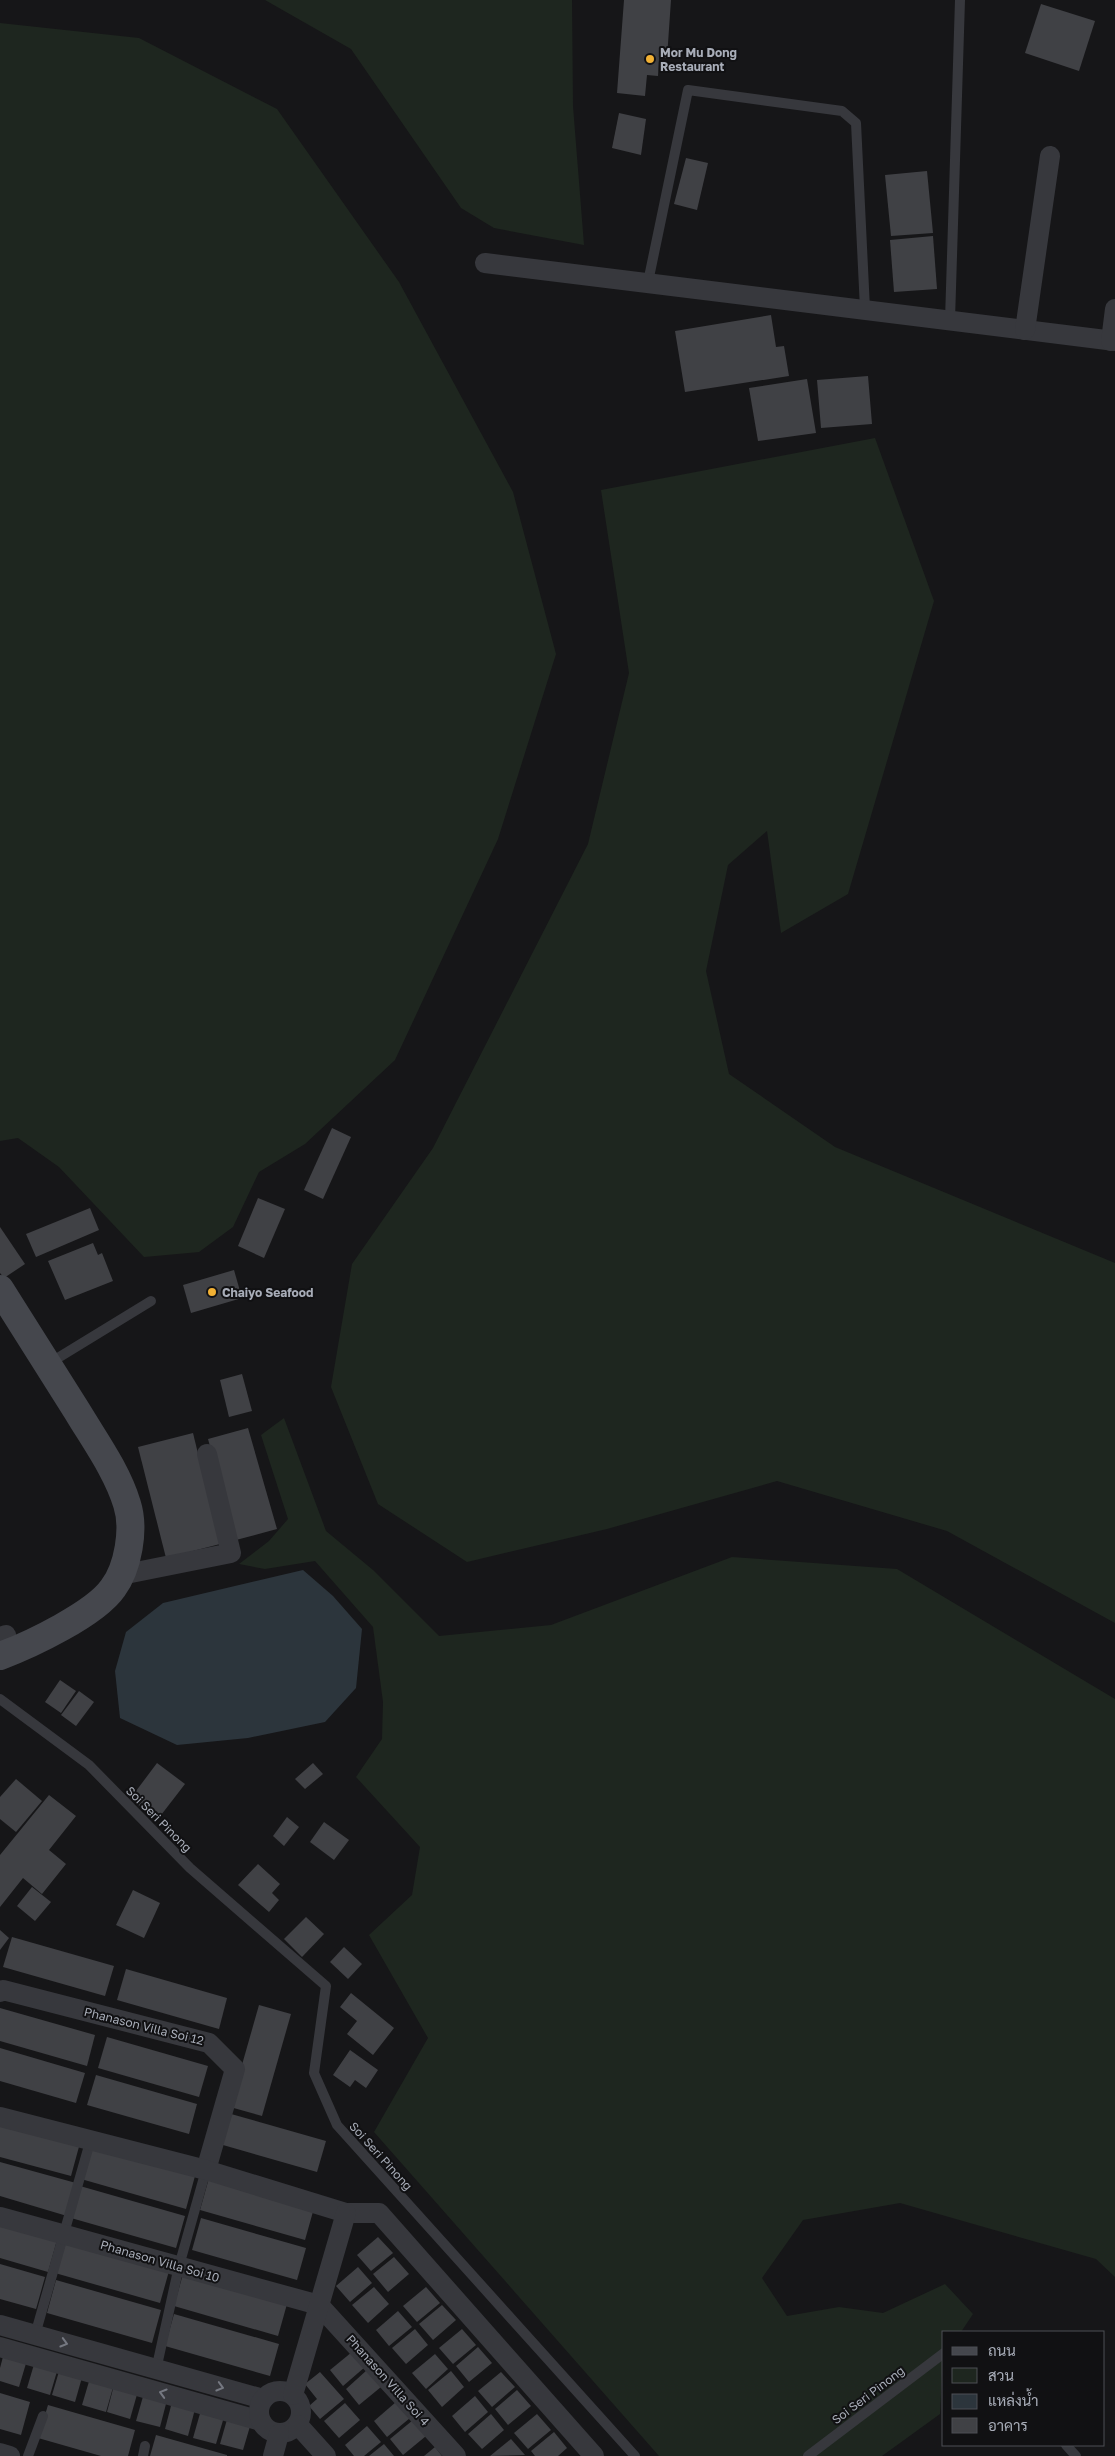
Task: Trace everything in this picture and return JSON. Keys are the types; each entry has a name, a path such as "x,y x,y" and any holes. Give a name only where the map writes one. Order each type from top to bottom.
{"street":[{"path":"1025,330 1050,156"},
{"path":"485,263 1113,341 1115,309"},
{"path":"0,1289 109,1463 128,1506 130,1535 121,1575 113,1590 81,1616 24,1647 2,1643"},
{"path":"121,1575 231,1554 207,1454"},
{"name":"Phanason Villa Soi 12","path":"0,1992 2,1990 209,2043 235,2068 206,2170"},
{"path":"0,2117 90,2142 206,2170 346,2213 379,2213 594,2456"},
{"path":"293,2395 346,2213"},
{"name":"Phanason Villa Soi 10","path":"0,2217 319,2305"},
{"name":"Phanason Villa Soi 4","path":"319,2305 456,2456"},
{"path":"0,2325 263,2399"},
{"path":"0,2347 261,2421 271,2432 279,2434 293,2430 298,2424 302,2410 293,2395 279,2391 272,2392 263,2399 260,2406 261,2421"},
{"path":"298,2424 326,2456"},
{"path":"273,2456 279,2434"},
{"path":"0,2453 10,2456"}],"lane":[{"path":"950,320 960,0"},
{"path":"648,282 688,90 842,111 856,123 865,309"},
{"path":"47,1364 150,1301"},
{"name":"Soi Seri Pinong","path":"0,1699 89,1765 190,1868 326,1986 314,2073 337,2125 635,2456"},
{"path":"35,2335 90,2142"},
{"path":"156,2370 179,2266 206,2170"},
{"name":"Soi Seri Pinong","path":"808,2456 942,2355"},
{"path":"28,2456 43,2416"},
{"path":"1067,2446 1076,2456"}],"green space":[{"path":"265,0 572,0 573,106 584,245 494,228 461,208 351,49"},
{"path":"0,23 139,38 277,109 399,282 513,492 556,654 498,839 395,1060 305,1144 259,1172 233,1227 199,1252 144,1257 59,1167 18,1138 0,1141"},
{"path":"875,438 934,601 848,894 781,933 767,831 728,865 706,971 729,1074 835,1147 1115,1263 1115,1623 947,1531 777,1481 607,1529 467,1562 378,1504 331,1387 352,1264 433,1148 588,844 629,673 601,490"},
{"path":"284,1418 326,1531 373,1570 439,1636 551,1625 732,1557 897,1569 1115,1699 1115,2277 1096,2259 900,2203 803,2220 762,2278 787,2316 839,2307 883,2313 945,2284 973,2314 962,2331 942,2331 940,2414 882,2456 659,2456 374,2132 428,2038 369,1935 412,1895 420,1847 356,1777 382,1739 383,1702 373,1627 315,1561 265,1569 239,1564 269,1541 288,1519 261,1435"}],"water":[{"path":"303,1570 333,1596 362,1629 356,1688 325,1722 248,1738 177,1745 120,1718 115,1671 126,1632 163,1603"}],"building":[{"path":"624,0 671,0 667,58 659,58 658,76 647,75 645,96 617,93"},
{"path":"1041,4 1095,21 1079,71 1025,53"},
{"path":"619,113 646,119 641,155 612,148"},
{"path":"686,158 708,163 697,210 674,204"},
{"path":"927,171 933,233 891,236 885,175"},
{"path":"933,236 937,289 894,292 890,240"},
{"path":"771,315 776,347 784,346 789,376 685,392 675,331"},
{"path":"868,376 872,424 821,428 817,380"},
{"path":"807,379 816,433 758,441 749,388"},
{"path":"332,1128 351,1137 323,1199 304,1190"},
{"path":"258,1198 285,1209 264,1258 238,1246"},
{"path":"90,1208 99,1230 36,1257 26,1234"},
{"path":"0,1227 25,1264 4,1278 0,1273"},
{"path":"93,1243 98,1255 102,1253 113,1281 65,1300 48,1261"},
{"name":"Chaiyo Seafood","path":"234,1270 242,1298 191,1313 183,1285"},
{"path":"242,1374 252,1411 229,1417 220,1380"},
{"path":"248,1428 277,1529 236,1540 208,1439"},
{"path":"193,1433 220,1544 166,1558 138,1447"},
{"path":"60,1680 76,1691 61,1713 45,1702"},
{"path":"79,1691 94,1702 76,1726 61,1715"},
{"path":"157,1763 185,1784 158,1819 130,1799"},
{"path":"313,1763 323,1774 305,1789 295,1779"},
{"path":"16,1779 42,1801 16,1832 0,1819 0,1797"},
{"path":"49,1795 76,1816 49,1850 66,1864 42,1894 23,1878 0,1907 0,1855"},
{"path":"287,1817 299,1827 284,1846 273,1836"},
{"path":"324,1822 349,1840 334,1860 310,1842"},
{"path":"258,1864 280,1884 272,1893 279,1900 269,1912 238,1885"},
{"path":"32,1887 51,1902 35,1921 17,1906"},
{"path":"133,1890 160,1903 144,1938 116,1925"},
{"path":"306,1917 324,1934 302,1957 284,1939"},
{"path":"0,1930 9,1938 0,1950"},
{"path":"12,1937 114,1966 105,1996 3,1967"},
{"path":"344,1947 362,1964 348,1979 330,1962"},
{"path":"126,1969 227,1998 219,2029 117,2000"},
{"path":"351,1993 394,2028 373,2055 347,2034 357,2021 340,2007"},
{"path":"259,2005 291,2014 262,2116 230,2107"},
{"path":"0,2008 95,2035 87,2066 0,2041"},
{"path":"107,2037 208,2066 199,2097 98,2068"},
{"path":"0,2048 85,2073 76,2103 0,2081"},
{"path":"350,2050 378,2070 366,2088 355,2080 350,2087 333,2075"},
{"path":"96,2075 197,2104 189,2134 87,2105"},
{"path":"224,2112 326,2141 317,2172 216,2143"},
{"path":"0,2122 80,2143 71,2176 0,2157"},
{"path":"91,2147 195,2176 186,2209 81,2179"},
{"path":"0,2162 76,2183 67,2216 0,2196"},
{"path":"209,2178 314,2208 305,2240 200,2210"},
{"path":"80,2186 185,2216 176,2248 71,2218"},
{"path":"201,2218 306,2248 297,2280 192,2250"},
{"path":"0,2223 57,2240 48,2272 0,2258"},
{"path":"378,2237 393,2253 371,2271 357,2255"},
{"path":"64,2241 169,2271 160,2303 55,2273"},
{"path":"394,2257 409,2274 388,2292 373,2274"},
{"path":"0,2264 45,2277 36,2309 0,2299"},
{"path":"358,2267 372,2283 350,2302 336,2286"},
{"path":"183,2274 287,2304 278,2336 174,2306"},
{"path":"56,2280 161,2310 152,2343 47,2313"},
{"path":"374,2287 389,2304 368,2323 352,2305"},
{"path":"426,2287 440,2303 417,2322 403,2306"},
{"path":"442,2305 456,2320 433,2340 419,2324"},
{"path":"398,2311 412,2327 389,2346 376,2330"},
{"path":"174,2314 279,2344 270,2376 165,2346"},
{"path":"415,2329 428,2345 406,2364 392,2348"},
{"path":"462,2329 476,2345 453,2364 439,2348"},
{"path":"478,2347 492,2363 469,2382 456,2366"},
{"path":"352,2352 365,2367 343,2386 330,2370"},
{"path":"4,2353 27,2360 19,2387 0,2381 0,2368"},
{"path":"435,2354 448,2369 426,2389 412,2373"},
{"path":"35,2361 58,2368 50,2395 27,2388"},
{"path":"60,2368 83,2374 75,2402 52,2395"},
{"path":"367,2370 381,2387 359,2405 346,2389"},
{"path":"451,2371 464,2387 442,2407 428,2390"},
{"path":"320,2372 344,2399 320,2419 309,2406 317,2399 305,2384"},
{"path":"501,2372 515,2387 492,2407 478,2391"},
{"path":"90,2378 114,2384 106,2412 82,2405"},
{"path":"114,2385 138,2391 130,2419 107,2412"},
{"path":"517,2390 531,2406 508,2425 495,2409"},
{"path":"0,2393 30,2402 21,2435 0,2429"},
{"path":"144,2393 167,2400 160,2427 136,2421"},
{"path":"475,2396 488,2412 465,2432 452,2416"},
{"path":"172,2402 195,2409 188,2436 165,2429"},
{"path":"396,2402 410,2418 387,2437 374,2421"},
{"path":"345,2403 360,2420 339,2438 324,2421"},
{"path":"48,2405 135,2430 128,2456 101,2456 38,2438"},
{"path":"201,2410 224,2417 216,2444 193,2438"},
{"path":"491,2414 504,2430 482,2449 468,2434"},
{"path":"537,2414 551,2430 528,2449 514,2433"},
{"path":"228,2416 251,2423 243,2450 220,2444"},
{"path":"413,2420 426,2436 403,2455 390,2439"},
{"path":"367,2426 381,2442 364,2456 354,2456 345,2445"},
{"path":"554,2432 567,2448 558,2456 535,2456 531,2451"},
{"path":"156,2435 227,2455 227,2456 150,2456"},
{"path":"511,2439 525,2455 490,2456"},
{"path":"384,2444 394,2456 369,2456"},
{"path":"435,2447 442,2456 424,2456"}],"place":[{"name":"Mor Mu Dong Restaurant","path":"650,59"},
{"name":"Chaiyo Seafood","path":"212,1292"}]}
